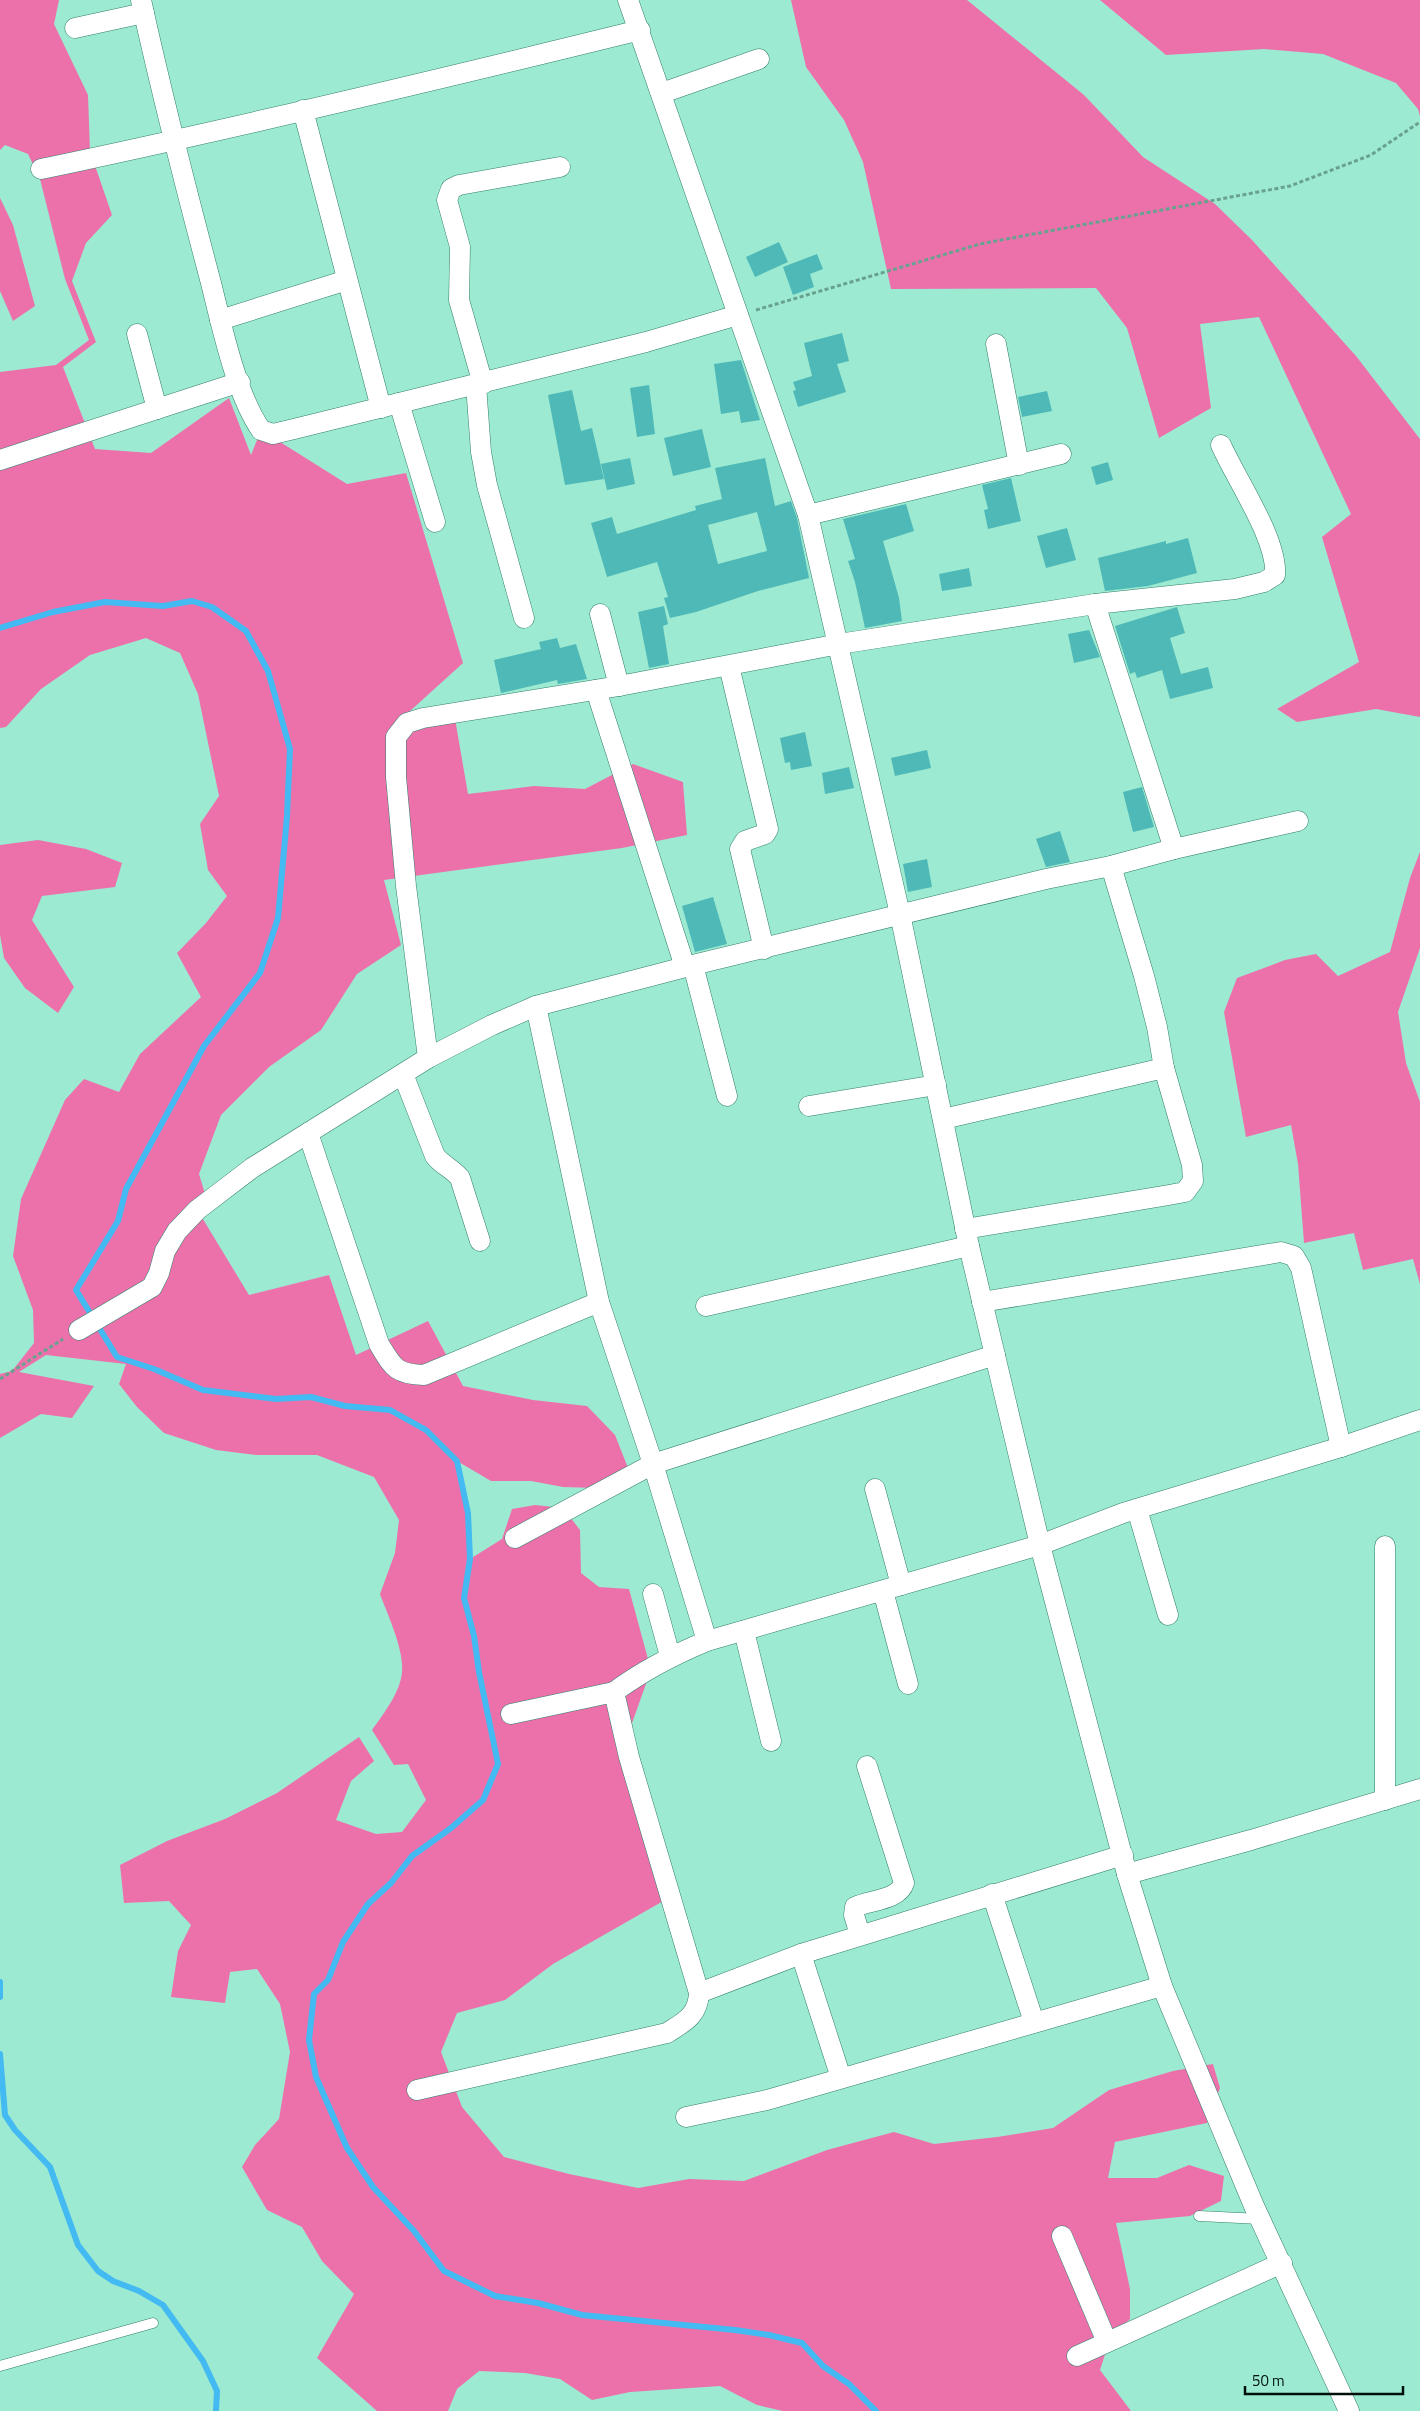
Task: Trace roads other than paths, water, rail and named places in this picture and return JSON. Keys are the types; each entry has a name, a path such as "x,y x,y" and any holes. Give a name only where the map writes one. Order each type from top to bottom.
{"street":[{"path":"628,0 808,515 900,914 982,1302 1040,1545 1125,1864 1162,1986 1261,2219 1349,2411"},
{"path":"75,28 142,6 173,142 220,320 251,416 260,430 273,434 646,342 738,316"},
{"path":"41,169 173,142 640,30"},
{"path":"662,93 759,58"},
{"path":"303,110 347,280 390,406 435,522"},
{"path":"524,618 487,485 481,452 480,384 459,300 460,247 447,200 451,189 459,185 560,167"},
{"path":"220,320 347,280"},
{"path":"137,334 157,409"},
{"path":"996,344 1019,464"},
{"path":"0,460 240,382"},
{"path":"428,1058 406,886 396,777 396,737 407,723 423,718 620,686 839,644 1095,604 1234,589 1264,582 1275,575 1276,562 1259,518 1234,475 1221,445"},
{"path":"808,515 1061,454"},
{"path":"1095,604 1174,849"},
{"path":"600,614 620,686"},
{"path":"729,666 768,829 765,834 744,841 740,849 764,949"},
{"path":"596,690 689,966 728,1096"},
{"path":"79,1330 152,1287 159,1273 166,1250 177,1231 197,1210 252,1168 428,1058 492,1024 536,1006 689,966 1046,879 1111,866 1174,849 1298,821"},
{"path":"706,1306 967,1237 1185,1192 1193,1181 1192,1166 1164,1068 1157,1027 1111,866"},
{"path":"536,1006 599,1302 653,1464 707,1641"},
{"path":"942,1119 1164,1068"},
{"path":"403,1074 435,1156 460,1178 480,1240"},
{"path":"809,1106 936,1085"},
{"path":"308,1133 379,1344 391,1363 405,1375 424,1375 599,1302"},
{"path":"982,1302 1281,1252 1294,1256 1301,1268 1341,1447"},
{"path":"515,1538 653,1464 995,1355"},
{"path":"512,1714 614,1692 640,1673 670,1656 707,1641 1040,1545 1138,1509 1341,1447 1420,1420"},
{"path":"875,1489 908,1684"},
{"path":"1138,1509 1168,1616"},
{"path":"1384,1800 1385,1546"},
{"path":"653,1594 670,1656"},
{"path":"744,1631 771,1741"},
{"path":"417,2090 667,2033 694,2012 698,2006 698,1993 630,1757 614,1692"},
{"path":"860,1935 854,1915 855,1907 895,1894 902,1889 904,1883 867,1766"},
{"path":"698,1993 801,1954 992,1894 1125,1864 1250,1840 1420,1789"},
{"path":"992,1894 1034,2022"},
{"path":"801,1954 841,2078"},
{"path":"686,2117 767,2100 1162,1986"},
{"path":"1062,2236 1107,2342"},
{"path":"1077,2356 1282,2263"}],"lane":[{"path":"1199,2216 1261,2219"},
{"path":"0,2366 153,2323"}],"waterway":[{"path":"0,628 53,612 105,602 163,606 192,601 212,607 246,631 268,671 290,749 287,816 278,918 260,973 204,1046 126,1189 118,1221 76,1290 117,1357 154,1369 203,1390 276,1399 311,1397 345,1406 390,1410 426,1430 457,1461 468,1513 470,1559 464,1598 474,1636 479,1672 498,1764 483,1800 451,1828 412,1856 391,1883 368,1904 343,1942 328,1980 314,1994 309,2040 316,2077 347,2148 373,2187 414,2231 444,2271 495,2296 538,2303 582,2315 735,2330 769,2335 802,2343 823,2366 849,2384 876,2411"},
{"path":"0,1982 0,1997"},
{"path":"0,2054 5,2115 15,2130 50,2167 78,2245 98,2271 113,2281 139,2291 163,2305 203,2361 217,2391 216,2411"}]}
